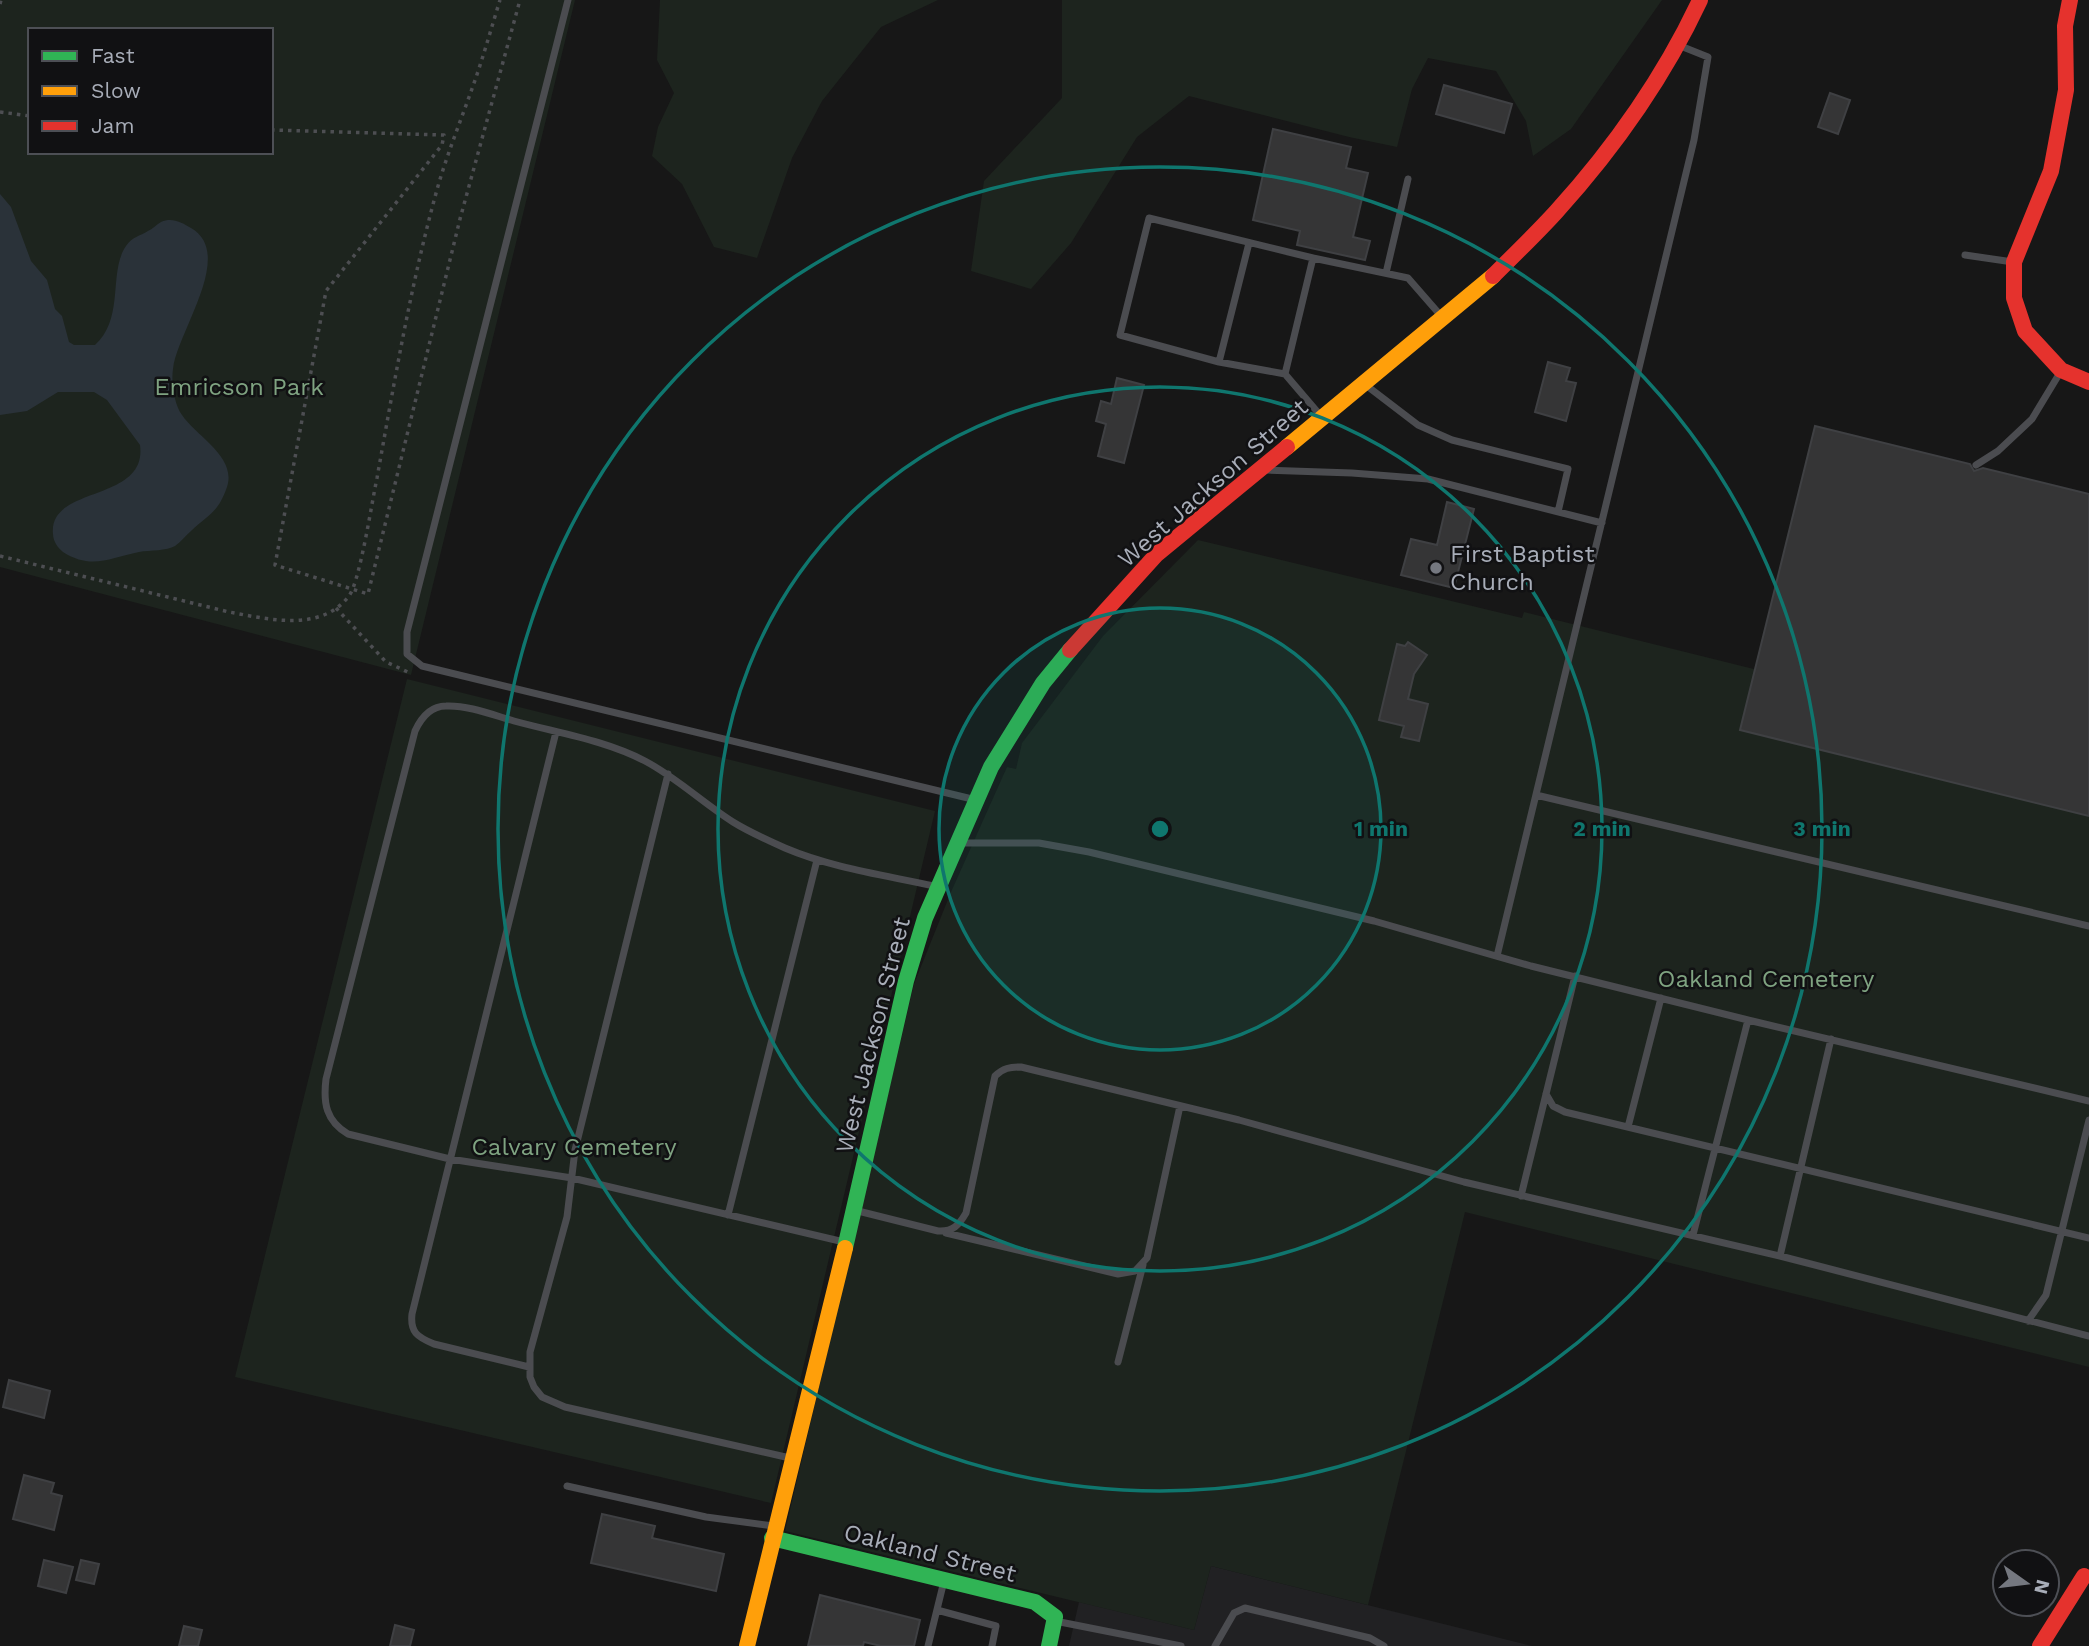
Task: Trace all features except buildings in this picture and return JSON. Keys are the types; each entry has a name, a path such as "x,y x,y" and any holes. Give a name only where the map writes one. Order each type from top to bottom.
{"street":[{"name":"West Jackson Street","path":"747,1646 854,1209 906,981 938,887 991,767 1043,683 1157,554 1482,287 1557,211 1627,124 1679,45 1700,0"},
{"path":"2070,0 2065,26 2066,90 2051,171 2014,262 2014,298 2025,331 2061,370 2089,382"},
{"name":"Oakland Street","path":"773,1532 944,1580 1035,1602 1055,1617 1052,1634"},
{"path":"2039,1646 2084,1576"}],"lane":[{"path":"568,0 407,632 407,654 422,666 976,800"},
{"path":"1497,956 1701,109 1708,57 1679,45"},
{"path":"1386,273 1408,179"},
{"path":"1323,418 1286,374 1219,362 1120,335 1149,218 1408,278 1444,319"},
{"path":"1219,362 1249,243"},
{"path":"1965,255 2014,262"},
{"path":"1286,374 1313,258"},
{"path":"1976,465 1998,451 2032,419 2061,370"},
{"path":"1364,384 1418,425 1452,440 1568,469 1558,512"},
{"path":"1260,470 1428,479 1602,523"},
{"path":"846,1242 572,1178 450,1158 348,1134 329,1118 325,1091 330,1066 415,731 420,720 436,708 446,706 469,709 619,749 668,774 732,821 760,836 817,860 938,887"},
{"path":"529,1367 420,1339 411,1324 556,732"},
{"path":"668,774 575,1150 567,1217 537,1325 529,1367 534,1387 542,1397 565,1407 792,1459"},
{"path":"1536,795 2089,926"},
{"path":"956,843 1039,843 1076,849 1374,921 1497,956 1748,1020 2089,1101"},
{"path":"728,1215 817,860"},
{"path":"1521,1196 1575,976"},
{"path":"1628,1127 1661,998"},
{"path":"1693,1235 1748,1020"},
{"path":"1780,1256 1831,1039"},
{"path":"938,1231 954,1228 966,1213 995,1076 1001,1070 1021,1067 1521,1196 1780,1256 2089,1336"},
{"path":"1546,1094 1557,1109 2089,1238"},
{"path":"854,1209 1118,1274 1136,1271 1147,1258 1180,1106"},
{"path":"2028,1321 2046,1295 2089,1120"},
{"path":"1118,1362 1143,1264"},
{"path":"567,1486 773,1532"},
{"path":"928,1646 944,1580"},
{"path":"1215,1646 1234,1613 1245,1608 1370,1637 1384,1646"},
{"path":"937,1610 996,1626 992,1646"},
{"path":"1052,1634 1181,1646"}],"path":[{"path":"0,556 229,612 278,619 300,621 334,611 351,594 434,199 500,0"},
{"path":"273,130 444,135 442,145 326,291 275,565 368,594 460,219 520,0"},
{"path":"0,112 28,116"}],"shaded area":[{"path":"0,194 11,207 31,261 47,280 55,309 62,316 69,342 74,345 95,345 104,334 113,309 121,257 131,241 161,222 169,220 191,228 203,240 208,256 206,274 177,353 173,386 182,415 221,457 229,476 224,496 216,508 175,546 92,561 63,552 55,542 53,534 56,518 66,508 115,486 129,476 138,463 140,445 107,400 94,392 58,392 27,411 0,415"},
{"path":"1211,1566 1532,1646 1069,1646 1079,1602 1194,1630"}],"green space":[{"name":"Emricson Park","path":"0,0 575,0 411,675 0,567"},
{"path":"660,0 938,0 881,27 822,101 792,158 757,258 714,247 682,184 652,156 658,127 674,93 657,60"},
{"path":"1062,0 1662,0 1571,129 1533,156 1526,121 1496,71 1428,58 1412,89 1397,147 1189,96 1137,137 1071,243 1031,289 971,271 984,181 1062,98"},
{"name":"Oakland Cemetery","path":"1198,540 1522,618 1524,612 2089,752 2089,1367 1465,1212 1368,1605 1211,1566 1194,1630 785,1531 914,984 951,892 1007,767 1016,769 1022,743 1103,636"},
{"name":"Calvary Cemetery","path":"407,679 935,811 771,1503 235,1377"}],"traffic: fast":[{"path":"845,1248 906,981 925,918 991,767 1043,683 1070,650"},
{"path":"772,1538 1035,1602 1055,1617 1049,1646"}],"traffic: slow":[{"path":"1287,447 1493,276"},
{"path":"747,1646 845,1248"}],"traffic: jam":[{"path":"1493,276 1556,212 1617,138 1654,84 1700,0"},
{"path":"2070,0 2065,26 2066,90 2051,171 2014,262 2014,298 2025,331 2061,370 2089,382"},
{"path":"1070,650 1157,554 1287,447"},
{"path":"2040,1646 2084,1576"}],"place":[{"name":"First Baptist Church","path":"1436,568"}]}
